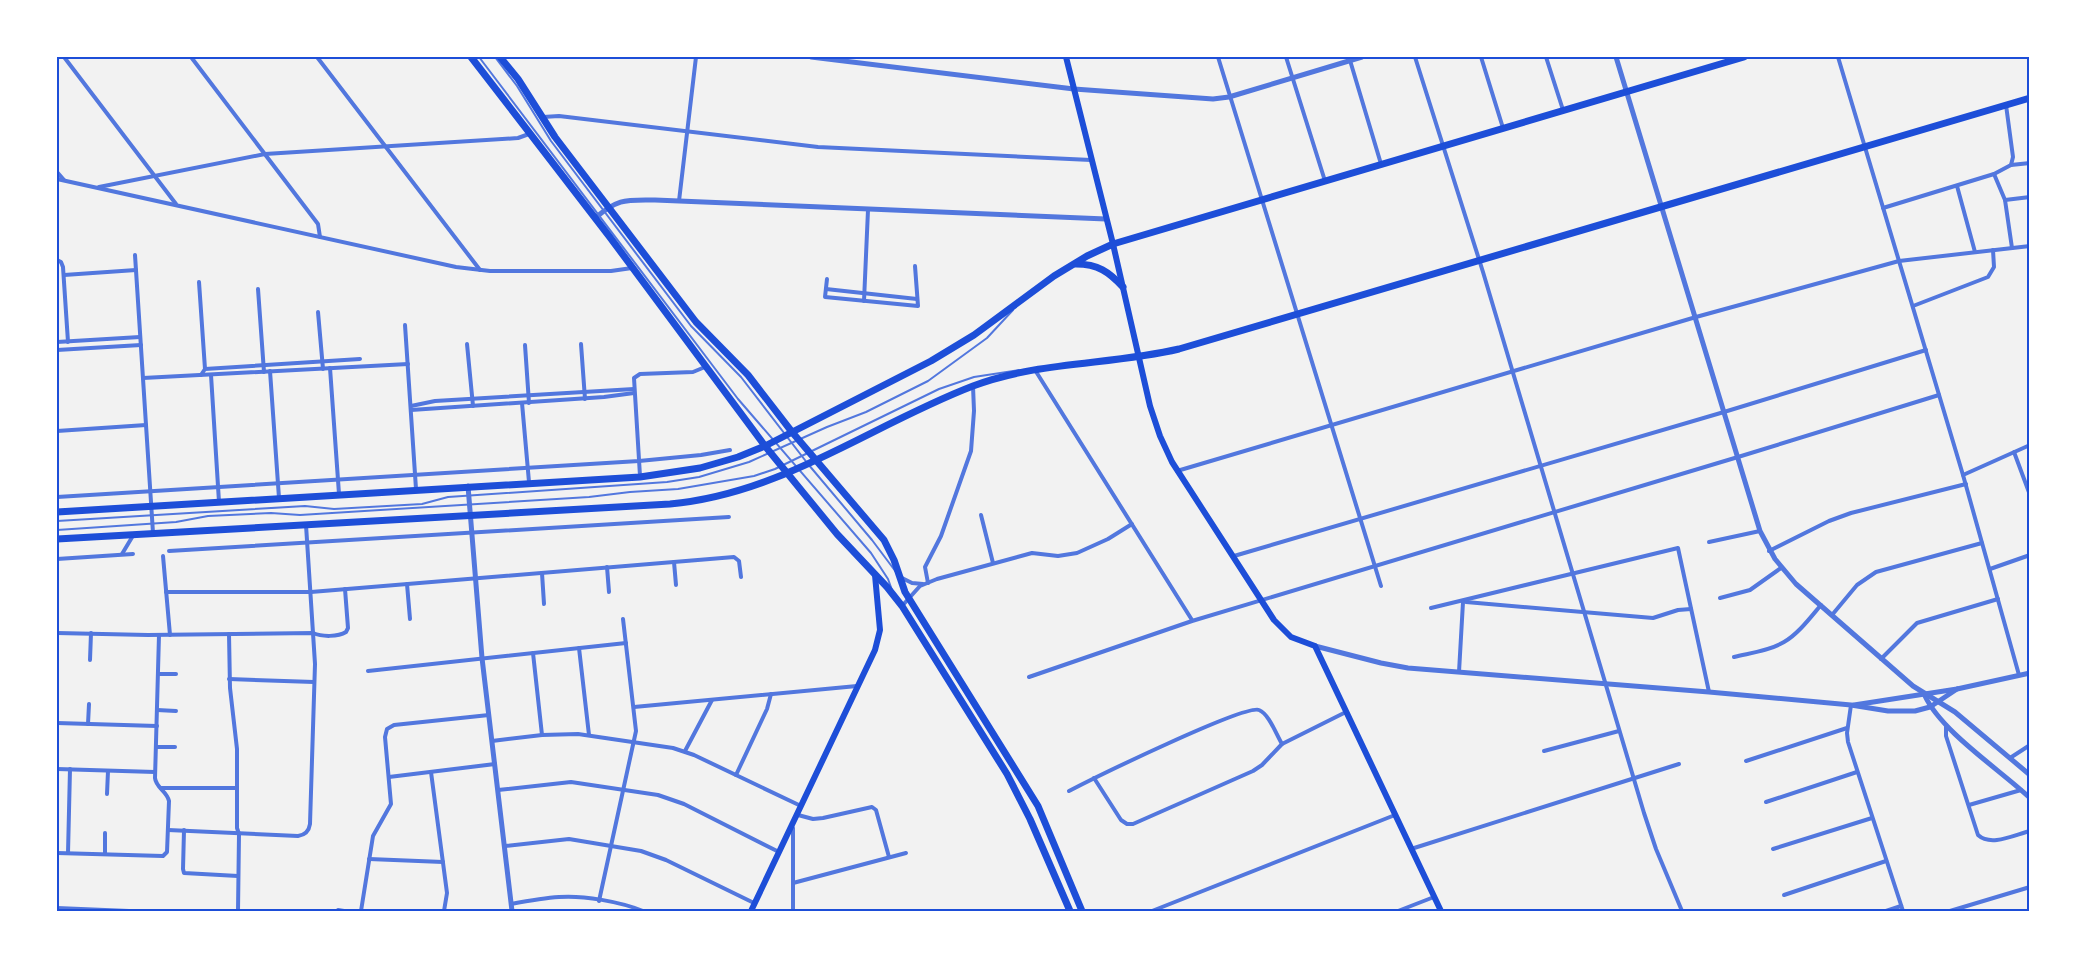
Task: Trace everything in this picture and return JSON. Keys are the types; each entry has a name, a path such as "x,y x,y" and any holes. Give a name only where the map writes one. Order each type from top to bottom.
{"main road":[{"path":"471,57 529,134 696,322 748,375 795,441 810,452 884,540 909,598 1038,806 1082,911"},
{"path":"501,57 543,117 633,268 765,446 837,534 902,606 1007,774 1030,819 1070,911"},
{"path":"1066,57 1154,419 1163,444 1261,600 1285,632 1291,637 1315,646 1441,911"},
{"path":"57,512 640,477 700,468 765,446 931,361 974,336 1018,302 1074,264 1113,244 1744,57"},
{"path":"57,539 687,502 732,494 788,474 973,386 1034,369 1139,357 1201,343 2030,98"},
{"path":"1074,264 1092,265 1103,269 1123,287"},
{"path":"751,911 875,650 879,636 879,608 875,575"}],"street":[{"path":"64,57 177,204"},
{"path":"191,57 318,224 320,237"},
{"path":"317,57 480,270"},
{"path":"679,201 696,57"},
{"path":"811,57 1074,89 1213,99 1230,97 1362,57"},
{"path":"1218,57 1381,586"},
{"path":"1286,57 1325,181"},
{"path":"1415,57 1479,260 1649,831 1682,911"},
{"path":"1481,57 1503,128"},
{"path":"1546,57 1563,111"},
{"path":"1616,57 1737,457 1760,531 1769,551 1796,584 1881,659 2030,775"},
{"path":"1838,57 1964,475 2019,675"},
{"path":"1350,59 1381,164"},
{"path":"2006,105 2013,157 2011,165"},
{"path":"543,117 559,116 825,147 1092,160"},
{"path":"96,188 265,154 518,138 529,134"},
{"path":"1883,208 1995,174 2011,165 2030,163"},
{"path":"57,172 64,181"},
{"path":"1995,174 2005,200 2012,248"},
{"path":"57,179 177,204 428,262 480,270 611,272 633,268"},
{"path":"1957,186 1976,252"},
{"path":"2005,200 2030,197"},
{"path":"601,213 624,201 679,201 1106,219"},
{"path":"864,301 868,210"},
{"path":"1178,471 1696,317 1899,261 2030,246"},
{"path":"1913,306 1988,277 1994,267 1993,250"},
{"path":"135,255 153,533"},
{"path":"59,261 64,275 68,342"},
{"path":"827,279 825,297 918,306 915,266"},
{"path":"64,275 136,270"},
{"path":"199,282 205,369 200,375"},
{"path":"258,289 264,372"},
{"path":"826,289 917,299"},
{"path":"318,312 323,369"},
{"path":"405,325 416,489"},
{"path":"57,342 140,337"},
{"path":"467,344 473,406"},
{"path":"581,344 585,399"},
{"path":"57,350 141,345"},
{"path":"525,345 529,403"},
{"path":"1234,556 1926,350"},
{"path":"205,369 360,359"},
{"path":"143,378 408,364"},
{"path":"640,477 633,380 635,376 693,372 707,366"},
{"path":"330,368 339,494"},
{"path":"1034,369 1192,621"},
{"path":"270,372 279,498"},
{"path":"211,375 219,502"},
{"path":"926,583 925,567 940,536 971,452 973,386"},
{"path":"411,408 435,400 634,391"},
{"path":"411,408 585,399 634,391"},
{"path":"1029,677 1192,621 1939,395"},
{"path":"522,403 529,482"},
{"path":"57,430 146,425"},
{"path":"1964,475 2030,445"},
{"path":"57,497 639,461 730,450"},
{"path":"2014,452 2030,495"},
{"path":"1769,551 1844,515 1966,484"},
{"path":"468,486 482,658 512,911"},
{"path":"981,515 993,563"},
{"path":"169,551 729,517"},
{"path":"902,606 926,583 947,575 1032,553 1058,556 1077,553 1108,539 1132,524"},
{"path":"168,830 298,836 306,833 310,824 314,682 306,525"},
{"path":"1709,542 1760,531"},
{"path":"122,554 134,534"},
{"path":"1832,615 1857,585 1876,573 1982,543"},
{"path":"1431,608 1678,548 1709,692"},
{"path":"57,559 133,554"},
{"path":"1990,569 2030,555"},
{"path":"163,556 170,635"},
{"path":"166,592 310,592 736,557 739,561 741,577"},
{"path":"674,562 676,585"},
{"path":"607,567 609,592"},
{"path":"1720,598 1750,590 1781,567"},
{"path":"542,573 544,604"},
{"path":"899,576 912,583 926,583"},
{"path":"407,584 410,619"},
{"path":"57,633 170,635 313,633 322,636 341,635 348,628 345,589"},
{"path":"1881,659 1917,623 1998,599"},
{"path":"1463,602 1653,618 1678,610 1691,609"},
{"path":"1459,672 1463,602"},
{"path":"1734,657 1771,648 1784,642 1794,635 1821,606"},
{"path":"599,901 636,726 624,619"},
{"path":"90,660 91,633"},
{"path":"229,634 229,679 237,749 238,911"},
{"path":"57,853 165,855 167,852 169,801 156,782 155,772 159,635"},
{"path":"368,671 626,643"},
{"path":"1315,646 1388,665 1852,705 1878,711 1906,711 1930,707 1957,689"},
{"path":"579,648 589,735"},
{"path":"533,653 542,735"},
{"path":"1852,705 1957,689 2030,673"},
{"path":"158,674 176,674"},
{"path":"229,679 314,682"},
{"path":"634,707 858,686"},
{"path":"736,775 767,709 771,694"},
{"path":"1924,694 1930,707 1946,725 2030,798"},
{"path":"685,751 712,700"},
{"path":"88,724 89,704"},
{"path":"1852,705 1847,728 1848,742 1902,909 1886,911"},
{"path":"1069,791 1252,709 1258,709 1265,714 1282,744"},
{"path":"157,710 176,711"},
{"path":"1094,778 1121,820 1127,824 1135,823 1252,771 1262,765 1282,744 1346,712"},
{"path":"361,911 375,832 388,813 391,804 386,731 389,727 489,715"},
{"path":"57,723 157,726"},
{"path":"1946,725 1946,736 1978,835 1984,840 1993,841 2030,831"},
{"path":"1746,761 1847,728"},
{"path":"1544,751 1619,731"},
{"path":"492,741 542,735 589,735 685,751 802,807"},
{"path":"2010,758 2030,745"},
{"path":"156,747 175,747"},
{"path":"389,777 495,764"},
{"path":"1412,849 1679,764"},
{"path":"57,769 155,772"},
{"path":"68,853 70,769"},
{"path":"108,771 108,794"},
{"path":"431,772 447,897 444,911"},
{"path":"1766,802 1857,772"},
{"path":"498,790 571,782 623,789 675,800 780,852"},
{"path":"160,788 237,789"},
{"path":"1969,805 2022,790"},
{"path":"798,815 813,819 823,818 872,807 876,810 889,857"},
{"path":"1152,911 1396,815"},
{"path":"1773,849 1872,818"},
{"path":"793,825 793,911"},
{"path":"184,830 184,873 238,876"},
{"path":"105,833 105,854"},
{"path":"505,846 569,839 658,856 755,903"},
{"path":"794,883 906,853"},
{"path":"369,859 443,862"},
{"path":"1784,895 1886,861"},
{"path":"1950,911 2030,887"},
{"path":"1398,911 1434,896"},
{"path":"511,904 566,897 626,905 643,911"},
{"path":"57,908 129,911"},
{"path":"338,910 344,911"}],"lane":[{"path":"479,57 601,213"},
{"path":"495,57 601,213 738,399 871,553 888,579 895,596"},
{"path":"57,521 305,506 333,509 422,504 448,497 667,482 731,468 866,412 928,381 987,338 1000,326 1018,302"},
{"path":"57,530 176,522 208,516 271,513 300,515 589,497 678,489 754,476 781,466 939,389 958,382 1006,371 1034,369"},
{"path":"795,441 801,456 872,540 899,576"}]}
